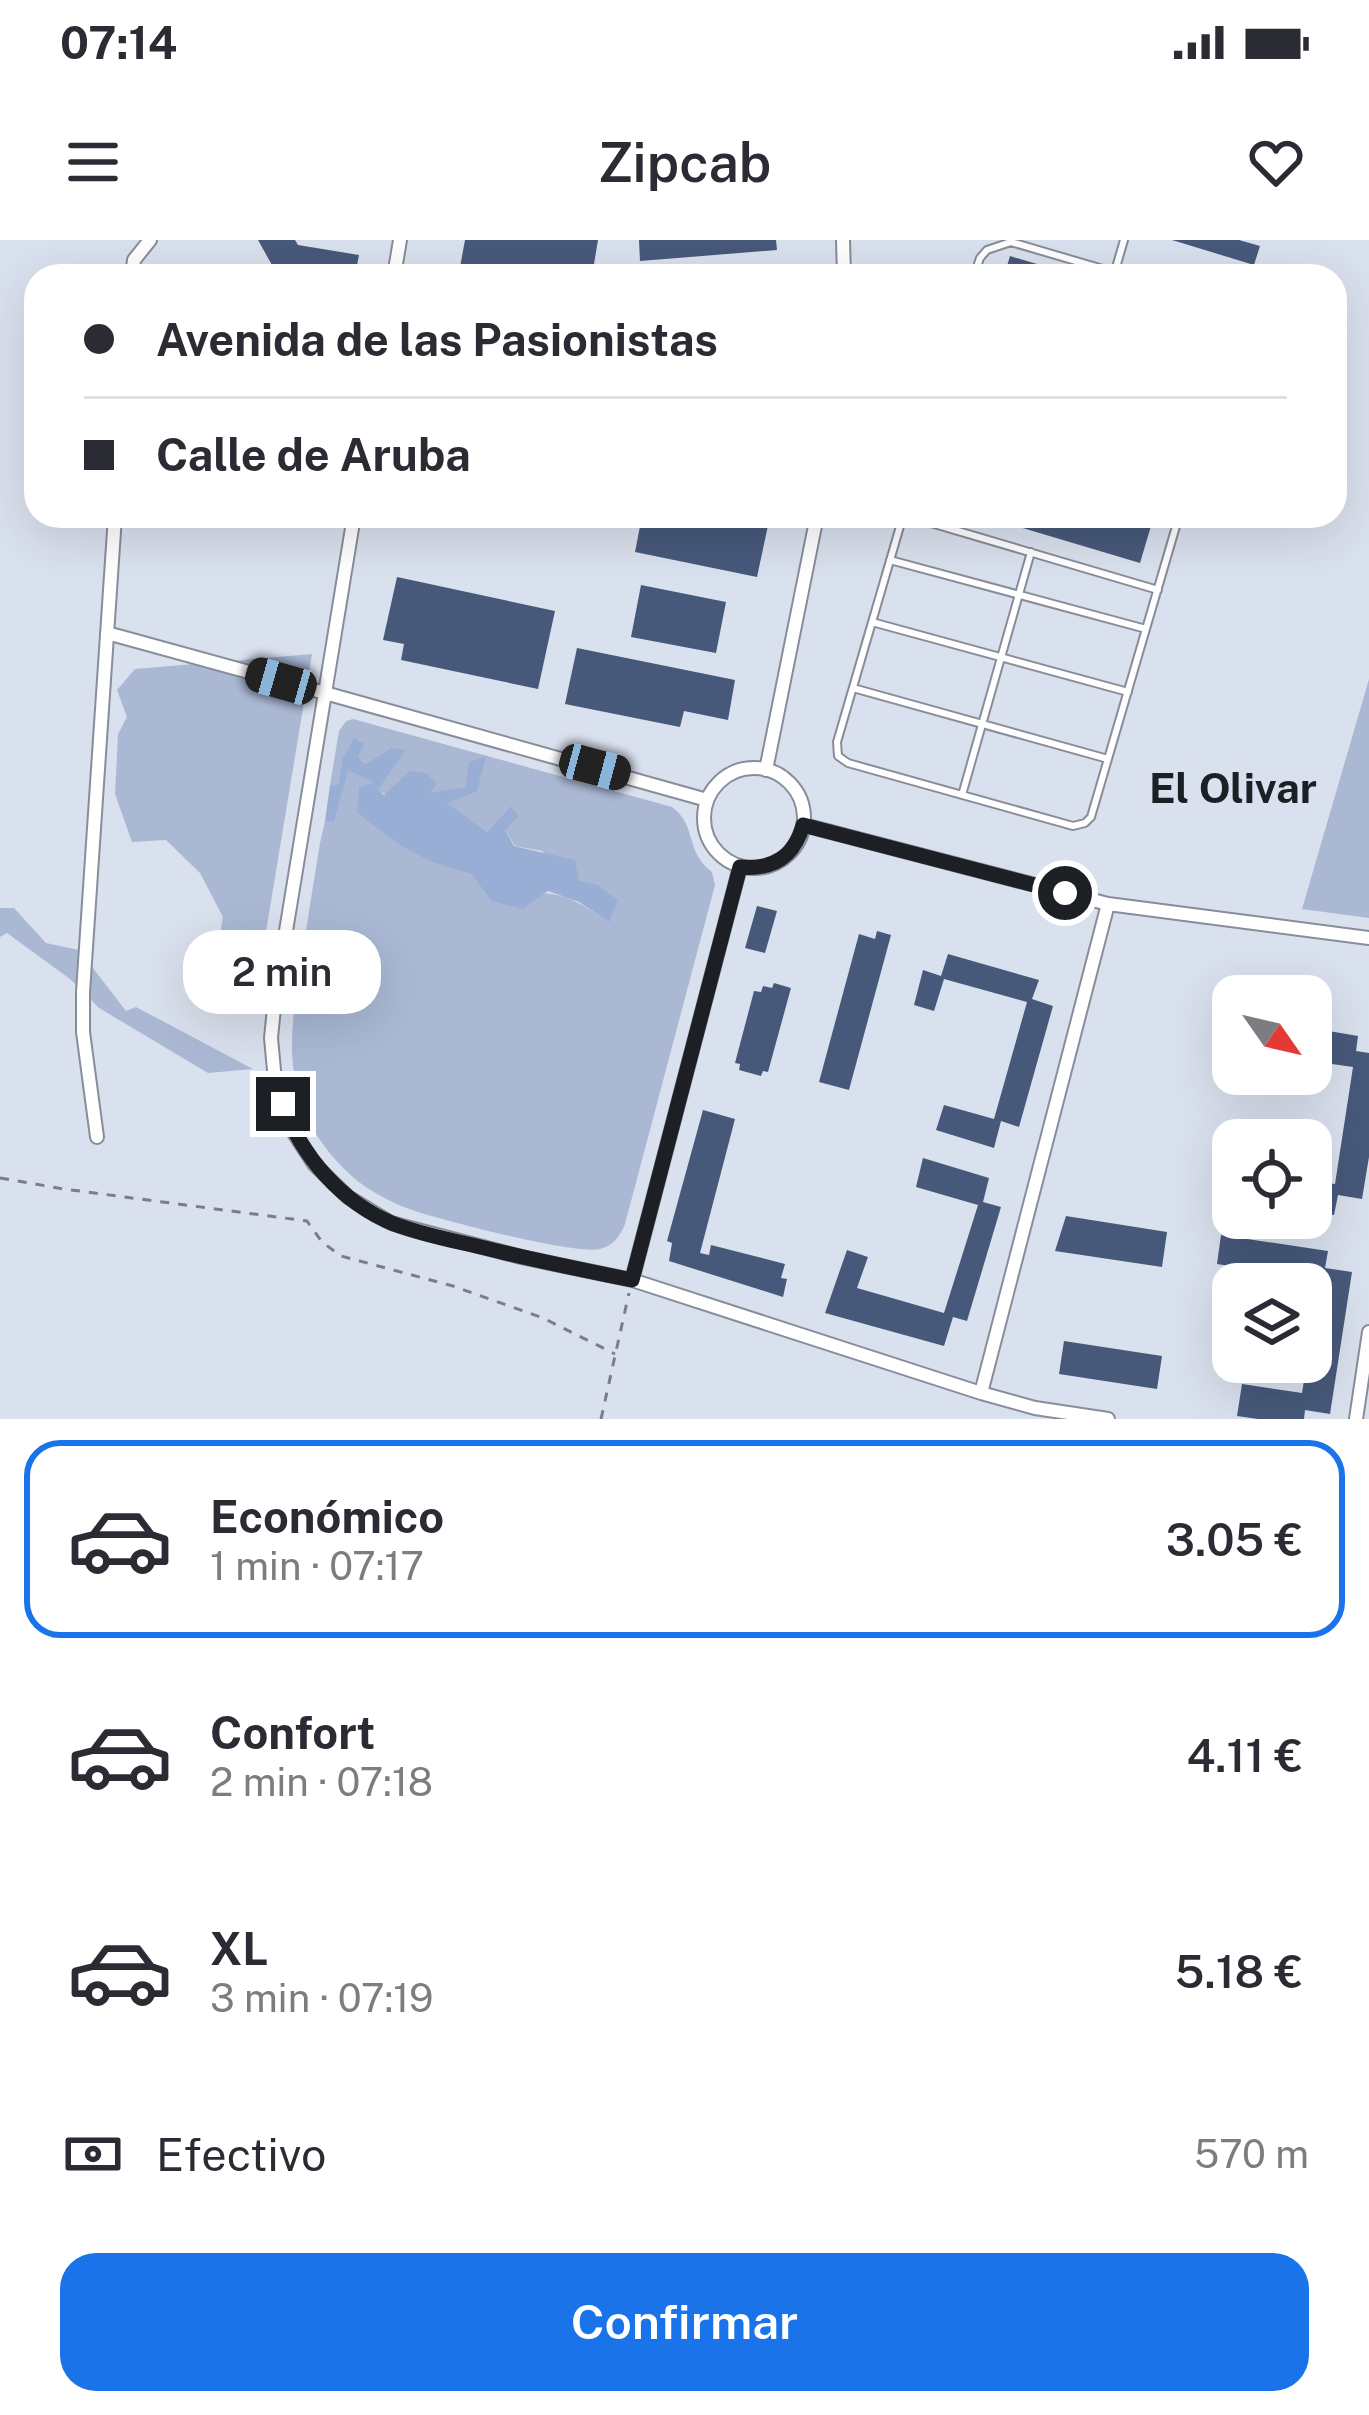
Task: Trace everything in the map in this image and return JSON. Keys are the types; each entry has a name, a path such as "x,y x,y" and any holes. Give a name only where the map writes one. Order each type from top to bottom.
{"street":[{"path":"98,1137 82,1032 82,992 114,528"},
{"path":"352,528 272,1038 275,1081 290,1126 314,1164 348,1197 392,1223 632,1280 980,1393 1035,1408 1108,1419"},
{"path":"766,770 816,528"},
{"path":"107,633 707,800"},
{"path":"766,770 791,784 799,796 803,825 798,842 774,865 740,867 725,860 705,833 707,800 724,777 737,771 766,770"},
{"path":"803,825 1108,904 1369,938"},
{"path":"632,1280 740,867"},
{"path":"980,1393 1108,904"},
{"path":"1356,1419 1369,1332"}],"lane":[{"path":"978,264 987,250 1011,242 1087,264"},
{"path":"901,528 836,742 838,756 848,763 1073,826 1091,817 1176,528"},
{"path":"947,528 1158,590"},
{"path":"962,795 1031,552"},
{"path":"890,560 1146,629"},
{"path":"872,622 1128,692"},
{"path":"853,688 1108,759"}],"path":[{"path":"0,1178 307,1221 322,1243 341,1256 453,1286 543,1318 615,1354"},
{"path":"601,1419 632,1280"}],"shaded area":[{"path":"312,654 255,998 216,958 223,917 200,873 166,840 132,842 115,794 118,734 127,717 117,690 135,669"},
{"path":"1369,679 1369,918 1302,909"},
{"path":"353,719 672,807 712,872 715,885 625,1224 605,1248 540,1243 398,1205 346,1171 306,1115 294,1075 294,1013 320,843 325,821 334,821 347,769 378,784 359,787 358,812 410,850 471,874 491,901 552,894 608,921 579,881 542,851 515,846 505,830 509,807 487,832 446,803 477,792 485,756 466,787 409,796 378,791 391,748 365,764 358,757 342,760 338,785 330,785 339,731"},
{"path":"354,738 364,744 358,757 365,764 391,748 405,750 378,790 384,795 410,771 426,773 437,784 430,793 465,787 469,762 486,756 477,792 447,803 487,832 510,806 519,816 505,830 514,846 575,860 579,881 598,885 618,900 609,922 579,902 548,891 523,909 491,901 471,874 410,851 357,812 359,787 375,783 348,770 334,822 325,821 330,785 338,785 342,760"},
{"path":"0,908 14,908 46,943 79,950 126,1011 136,1007 253,1069 208,1073 99,1008 70,979 7,933 0,937"}],"building":[{"path":"258,240 295,240 298,245 359,255 357,264 271,264"},
{"path":"465,240 598,240 594,264 461,264"},
{"path":"639,240 776,240 777,250 640,261"},
{"path":"1172,240 1239,240 1260,246 1251,264"},
{"path":"1010,256 1037,264 1008,264"},
{"path":"640,528 767,528 757,577 635,552"},
{"path":"1023,528 1150,528 1140,563"},
{"path":"397,577 555,611 538,689 401,660 404,644 383,640"},
{"path":"641,585 726,602 716,653 631,637"},
{"path":"577,648 735,680 728,720 684,711 680,727 565,704"},
{"path":"757,906 777,911 765,953 745,948"},
{"path":"877,931 891,935 849,1090 819,1082 859,934 875,939"},
{"path":"948,954 1039,980 1032,999 1053,1006 1019,1127 1001,1121 994,1148 936,1130 944,1105 994,1119 1027,1002 944,979 934,1011 914,1005 923,970 941,976"},
{"path":"774,983 791,988 768,1072 761,1076 739,1070 740,1064 735,1063 754,991 772,988"},
{"path":"1332,1032 1358,1036 1356,1051 1369,1053 1369,1157 1362,1199 1338,1195 1332,1215 1332,1184 1353,1067 1332,1064"},
{"path":"703,1110 735,1119 700,1253 709,1255 711,1245 785,1264 783,1297 669,1261 672,1243 667,1241"},
{"path":"923,1158 989,1178 983,1202 1001,1207 967,1321 953,1317 944,1346 825,1313 847,1250 868,1257 857,1288 944,1313 978,1205 916,1187"},
{"path":"1066,1216 1167,1232 1162,1267 1055,1251"},
{"path":"1220,1239 1328,1251 1326,1263 1217,1263"},
{"path":"1332,1269 1352,1272 1330,1414 1305,1410 1304,1419 1237,1416 1242,1384 1302,1393 1304,1383 1332,1383"},
{"path":"1064,1341 1162,1356 1157,1389 1059,1374"}],"district":[{"name":"El Olivar","path":"1233,788"}],"route":[{"path":"283,1104 290,1126 314,1164 348,1197 392,1223 632,1280 740,867 774,865 798,842 803,825 1065,893"}]}
